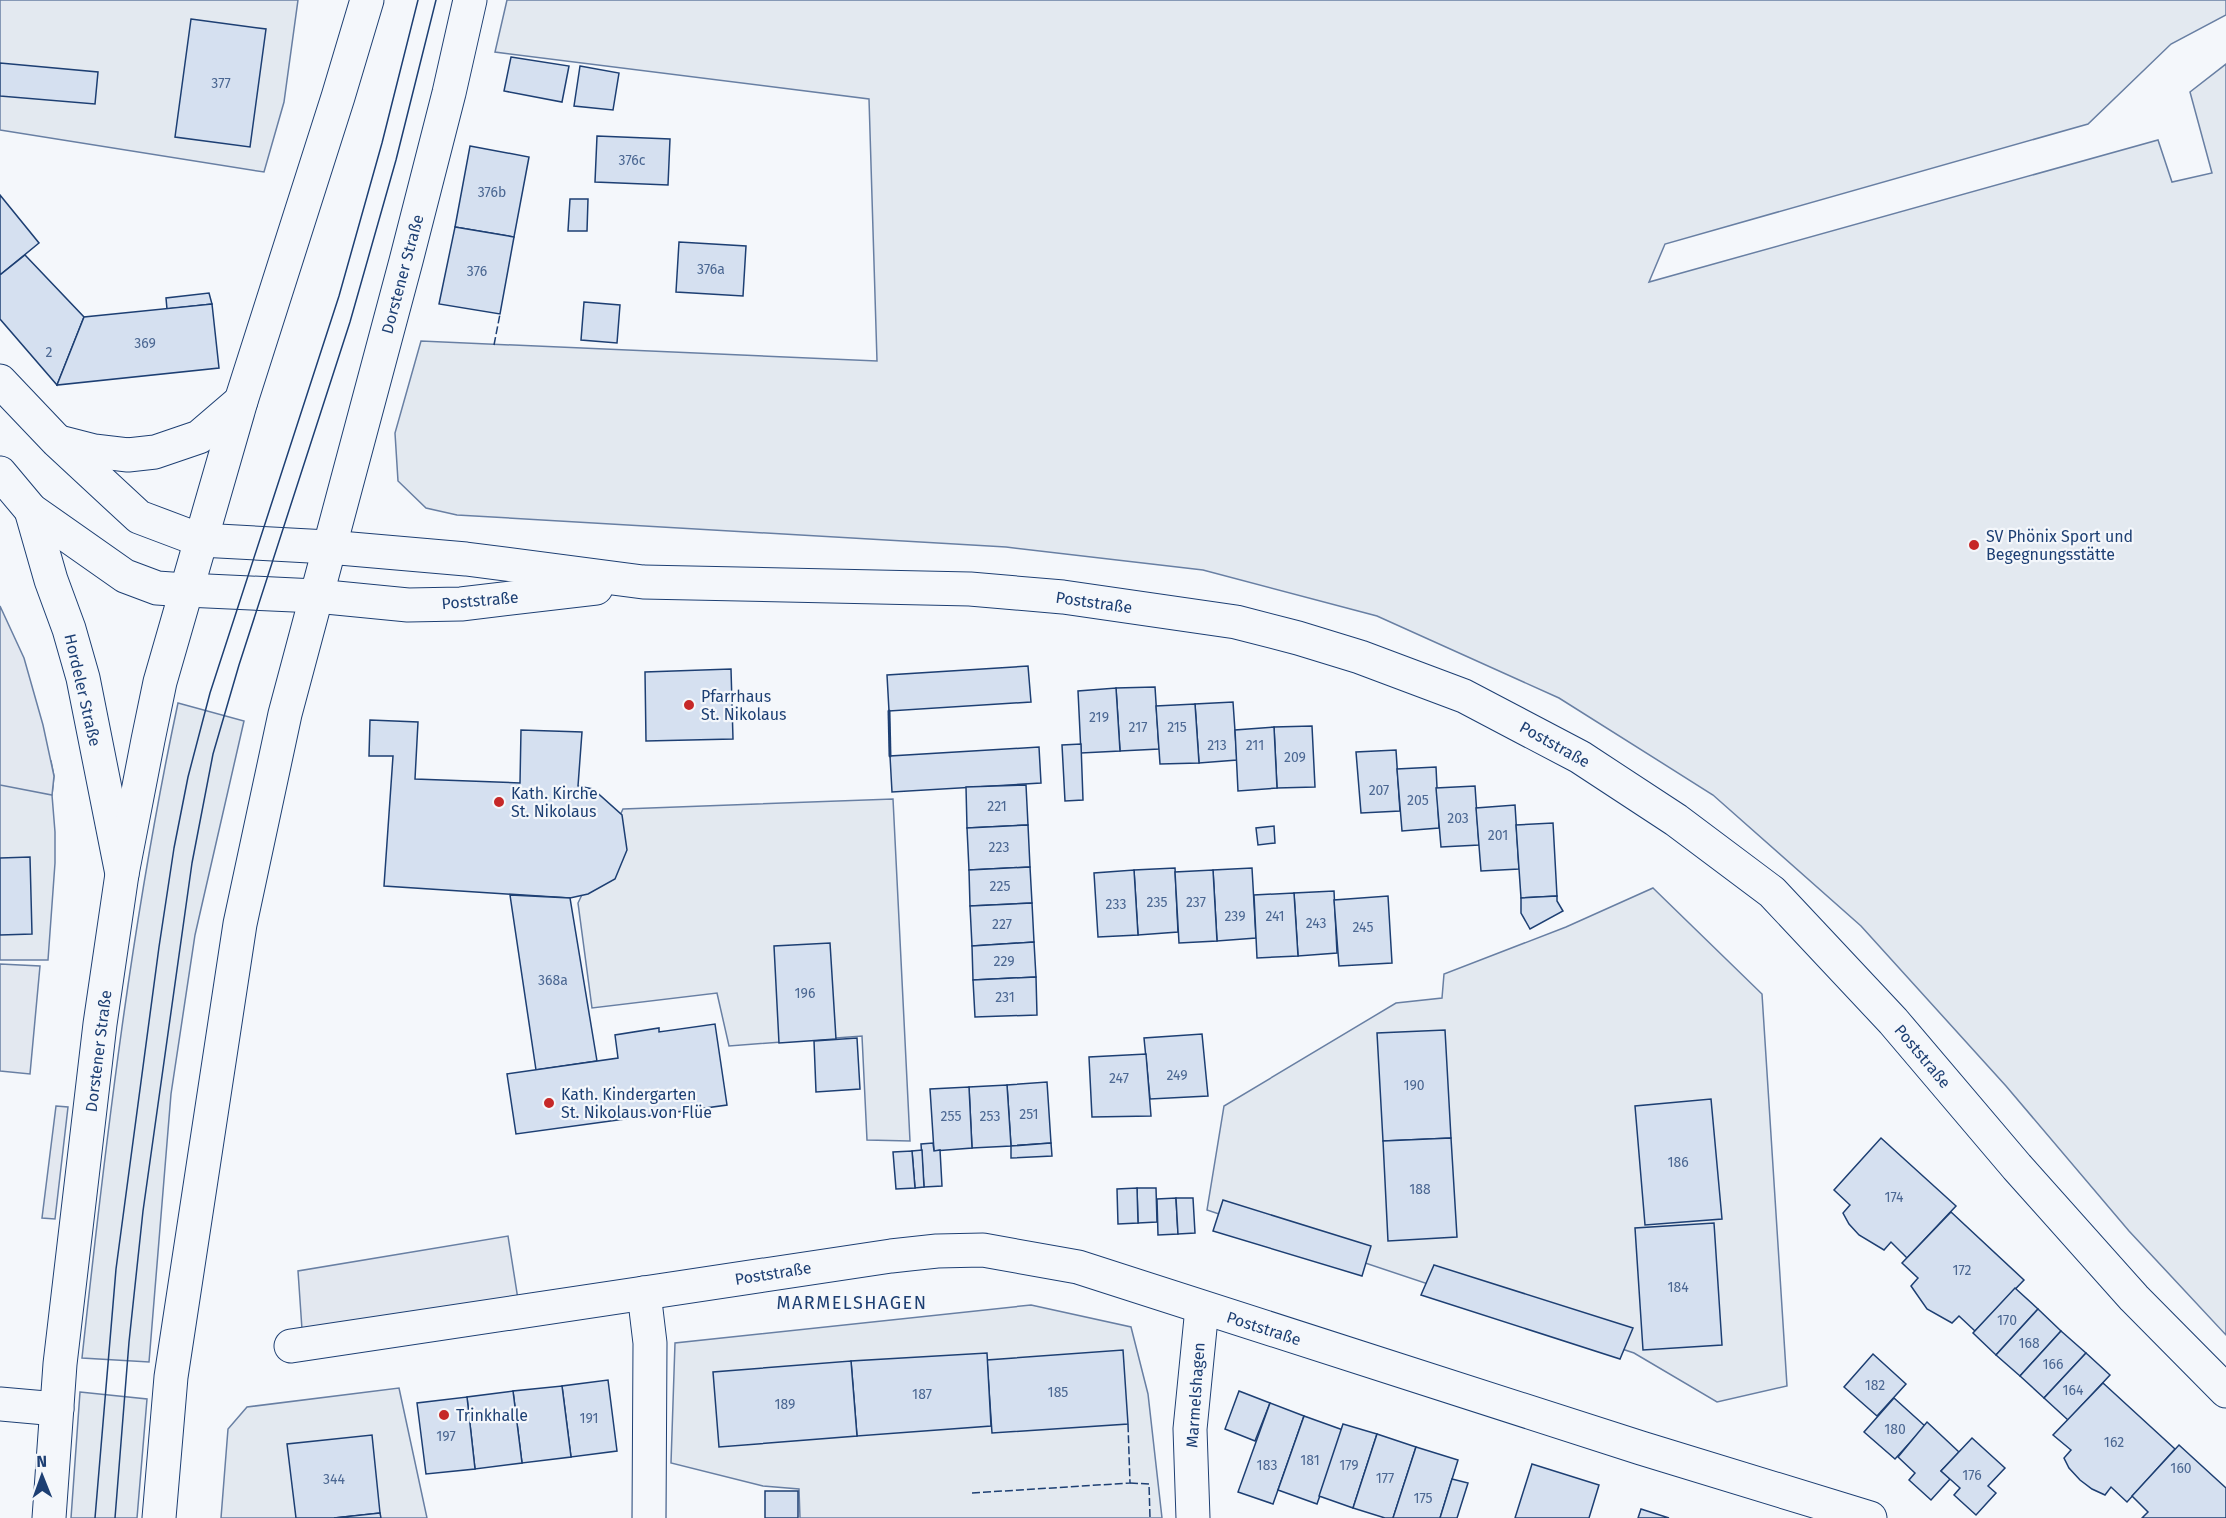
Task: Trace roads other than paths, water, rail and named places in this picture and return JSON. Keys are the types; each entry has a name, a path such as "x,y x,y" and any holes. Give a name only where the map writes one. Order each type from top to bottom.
{"street":[{"name":"Dorstener Straße","path":"49,1518 60,1365 99,1036 122,874 160,682 242,400 367,0"},
{"name":"Dorstener Straße","path":"159,1518 171,1377 240,924 285,714 406,261 470,0"},
{"path":"0,381 57,441 139,517 201,540 328,547"},
{"path":"57,441 94,451 128,455 155,452 199,438 242,400"},
{"name":"Hordeler Straße","path":"0,473 31,510 124,576 157,588 186,590"},
{"name":"Hordeler Straße","path":"31,510 83,678 122,874"},
{"name":"Poststraße","path":"328,547 466,559 643,582 970,589 1063,597 1236,622 1360,657 1464,696 1580,757 1676,820 1772,892 1893,1021 2017,1167 2134,1299 2226,1391"},
{"name":"Poststraße","path":"316,596 408,605 461,604 643,582"},
{"path":"186,590 316,596"},
{"name":"Poststraße","path":"291,1346 891,1256 937,1251 983,1250 1078,1267 1641,1448 1869,1518"},
{"path":"644,1293 650,1343 649,1518"},
{"name":"Marmelshagen","path":"1193,1518 1190,1429 1202,1308"},
{"path":"0,1404 57,1408"}],"tram line":[{"path":"95,1518 116,1269 159,947 174,848 188,777 210,693 339,296 382,143 418,0"},
{"path":"115,1518 129,1342 143,1211 192,863 213,754 239,665 350,322 396,160 436,0"}],"place":[{"name":"SV Phönix Sport und Begegnungsstätte","path":"1974,545"},
{"name":"Pfarrhaus St. Nikolaus","path":"689,705"},
{"name":"Kath. Kirche St. Nikolaus","path":"499,802"},
{"name":"Kath. Kindergarten St. Nikolaus von Flüe","path":"549,1103"},
{"name":"Trinkhalle","path":"444,1415"}],"district":[{"name":"MARMELSHAGEN","path":"852,1303"}]}
